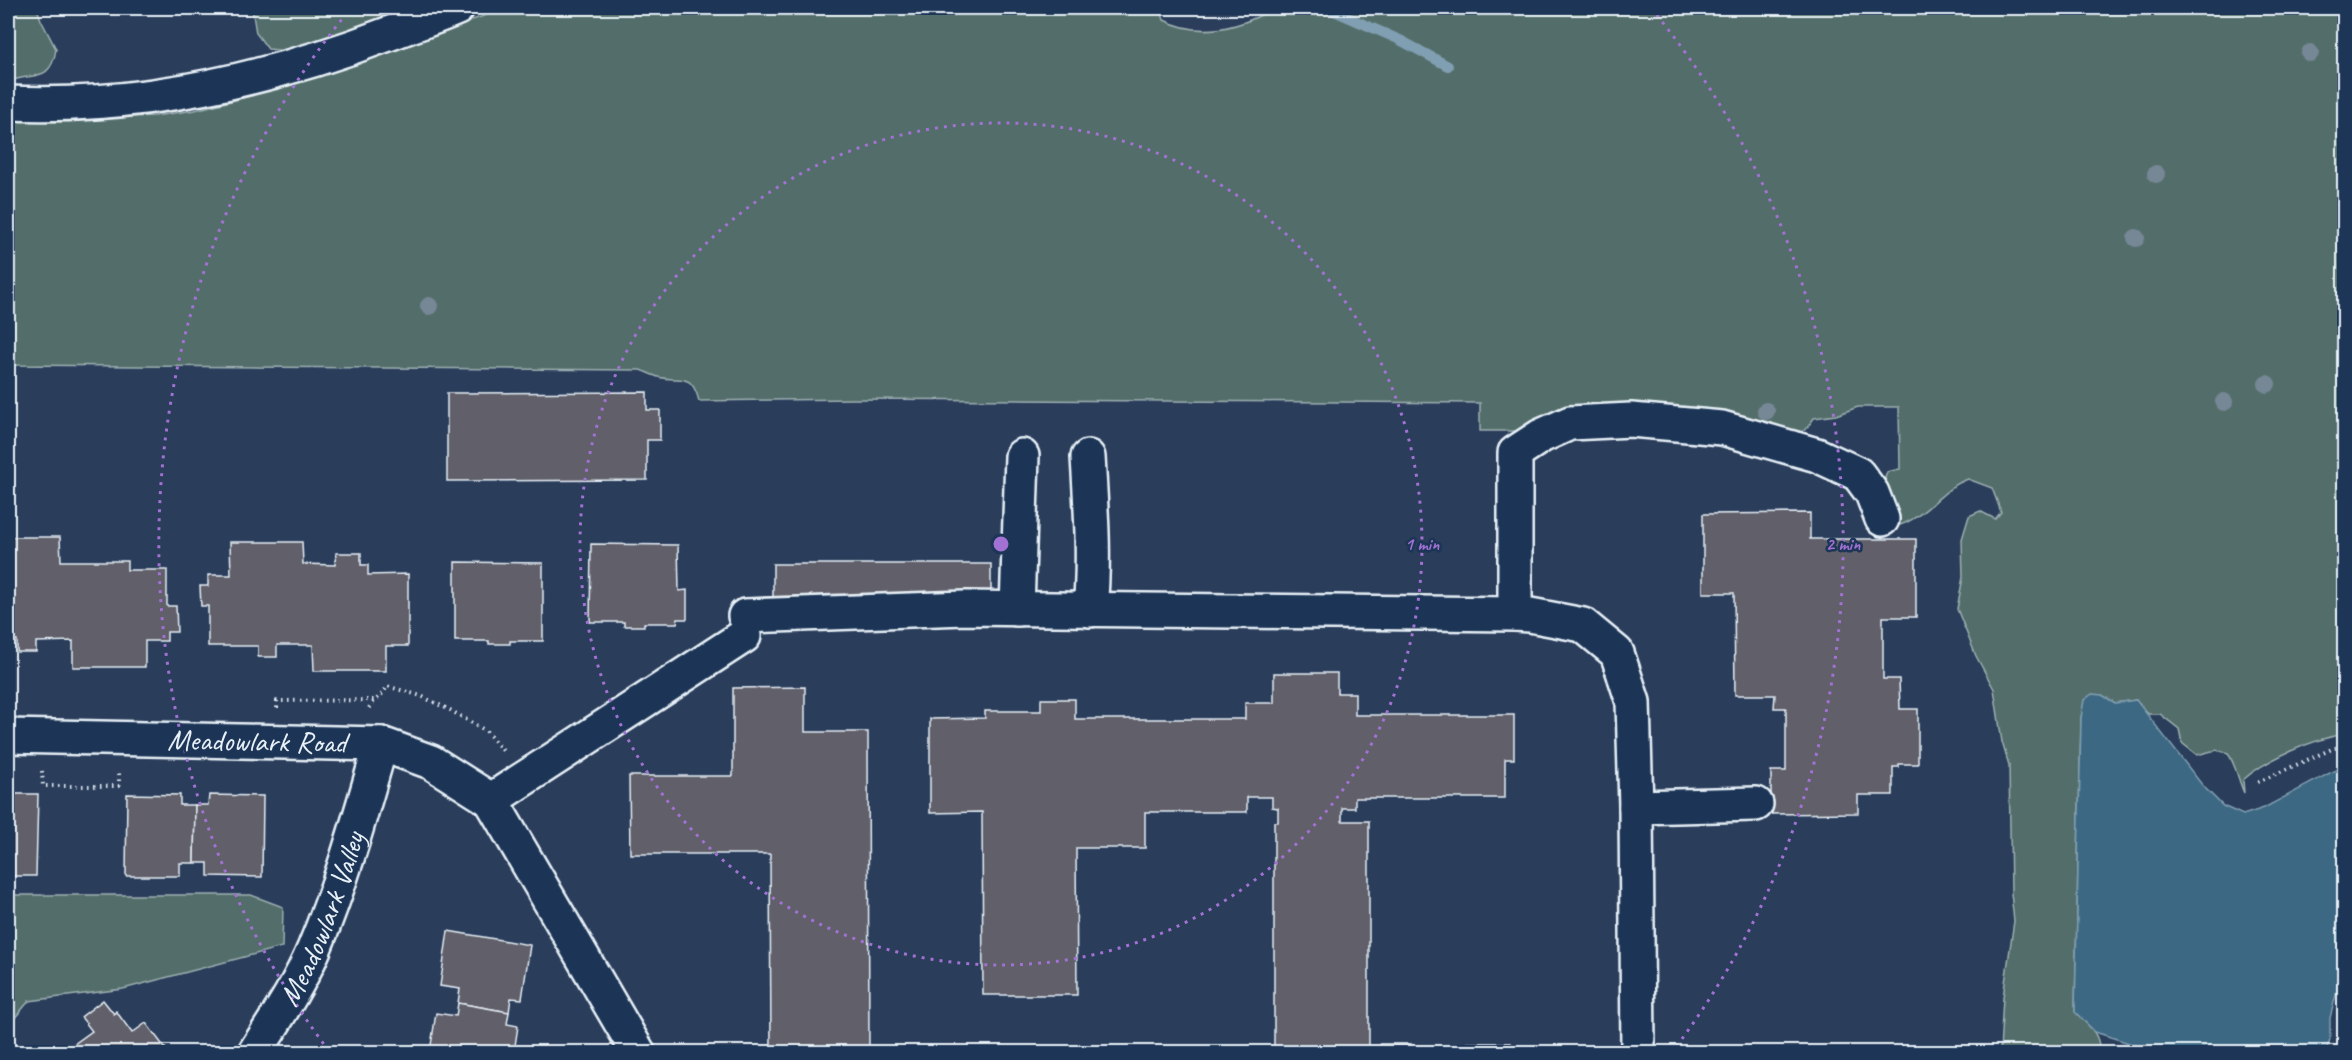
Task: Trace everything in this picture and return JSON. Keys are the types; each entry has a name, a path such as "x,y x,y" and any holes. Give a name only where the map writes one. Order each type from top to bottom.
{"street":[{"path":"8,102 54,105 121,100 190,90 268,74 341,52 457,8"},
{"path":"1515,614 1515,453 1541,436 1570,423 1631,420 1722,428 1817,455 1858,474 1872,493 1882,519"},
{"path":"1017,609 1022,456"},
{"path":"1088,457 1093,531 1090,610"},
{"path":"491,800 744,626 954,609 1515,614 1583,626 1617,653 1633,702 1638,1053"},
{"name":"Meadowlark Road","path":"8,736 381,744 431,762 491,800 638,1053"},
{"name":"Meadowlark Valley","path":"255,1053 288,1000 313,951 344,873 381,744"},
{"path":"1636,807 1756,804"}],"path":[{"path":"277,712 277,701 374,700 383,696 387,686 421,696 486,730 509,760"},
{"path":"364,717 374,700"},
{"path":"2258,782 2334,748 2344,747"}],"green space":[{"path":"8,8 37,8 56,49 50,68 45,72 8,82"},
{"path":"252,8 411,8 298,52 268,49 256,33"},
{"path":"506,8 1160,8 1164,20 1177,25 1216,29 1255,18 1267,12 1268,8 2344,8 2344,734 2305,745 2264,765 2243,780 2244,793 2228,753 2216,750 2197,755 2182,743 2179,729 2160,714 2148,714 2136,700 2115,703 2102,695 2085,700 2081,718 2075,1011 2098,1040 2099,1052 2000,1052 2003,997 2014,921 2011,893 2009,765 2002,742 1994,689 1976,656 1957,609 1963,577 1962,539 1969,516 1980,511 1995,519 2001,512 1992,488 1968,479 1950,489 1910,521 1900,525 1885,478 1887,472 1900,469 1899,407 1858,407 1836,415 1814,418 1800,433 1717,410 1642,405 1521,431 1480,431 1480,403 853,399 699,401 696,391 688,381 658,377 640,370 8,365 8,122 154,116 195,110 279,89"},
{"path":"8,895 251,895 283,907 282,947 123,989 29,1001 8,1026"}],"water":[{"path":"2092,694 2102,695 2115,703 2136,700 2203,786 2223,806 2243,815 2264,808 2341,767 2344,774 2342,920 2337,991 2330,1018 2330,1039 2326,1052 2157,1052 2095,1032 2075,1012 2081,718 2084,700"}],"building":[{"path":"647,392 647,410 660,410 660,440 647,440 647,480 447,481 447,393"},
{"path":"1810,513 1810,539 1916,539 1916,617 1883,617 1883,679 1899,679 1900,709 1918,709 1918,764 1899,764 1899,767 1893,767 1893,795 1858,795 1858,813 1771,814 1771,771 1786,771 1786,708 1774,708 1775,695 1735,695 1734,593 1703,593 1703,514"},
{"path":"8,537 60,537 61,561 127,561 127,570 167,570 167,606 176,606 177,632 167,632 167,641 145,641 145,667 73,667 73,641 36,642 36,652 17,652 17,640 8,641"},
{"path":"230,542 302,542 303,564 335,565 336,553 361,553 361,565 368,565 368,575 408,574 408,646 386,646 386,671 314,671 313,645 277,645 277,657 258,657 258,646 208,646 208,606 201,606 200,586 208,586 208,575 231,575"},
{"path":"591,544 678,545 679,591 687,590 687,619 678,619 677,623 644,623 644,626 624,626 624,622 590,622"},
{"path":"455,562 543,563 543,641 510,641 510,644 489,644 489,641 455,641"},
{"path":"773,564 991,564 991,599 773,599"},
{"path":"1274,673 1337,673 1337,693 1355,693 1355,715 1514,715 1514,759 1505,759 1505,798 1355,798 1355,808 1342,808 1342,821 1369,821 1369,1050 1380,1049 1380,1044 1411,1044 1411,1050 1467,1050 1467,1043 1511,1043 1512,1052 1274,1052 1274,822 1278,822 1278,808 1272,807 1272,797 1247,797 1247,812 1145,812 1145,848 1076,848 1077,995 983,995 982,812 930,813 930,719 985,718 985,711 1041,711 1041,699 1075,699 1075,719 1245,719 1245,703 1274,703"},
{"path":"805,687 805,732 868,732 869,1052 771,1052 770,854 630,854 629,776 733,776 733,688"},
{"path":"8,794 38,794 36,876 8,876"},
{"path":"127,794 180,795 180,805 195,805 194,863 180,863 180,876 126,876"},
{"path":"209,795 263,796 262,877 208,876 208,863 194,863 195,805 208,805"},
{"path":"448,931 530,945 522,999 511,998 509,1012 458,1003 460,989 440,986"},
{"path":"103,1000 114,1014 116,1011 132,1033 146,1023 168,1052 63,1052 92,1031 81,1017"},
{"path":"458,1003 509,1012 507,1024 518,1026 514,1052 430,1052 436,1013 456,1016"}],"waterway":[{"path":"1327,8 1400,40 1448,66"}]}
